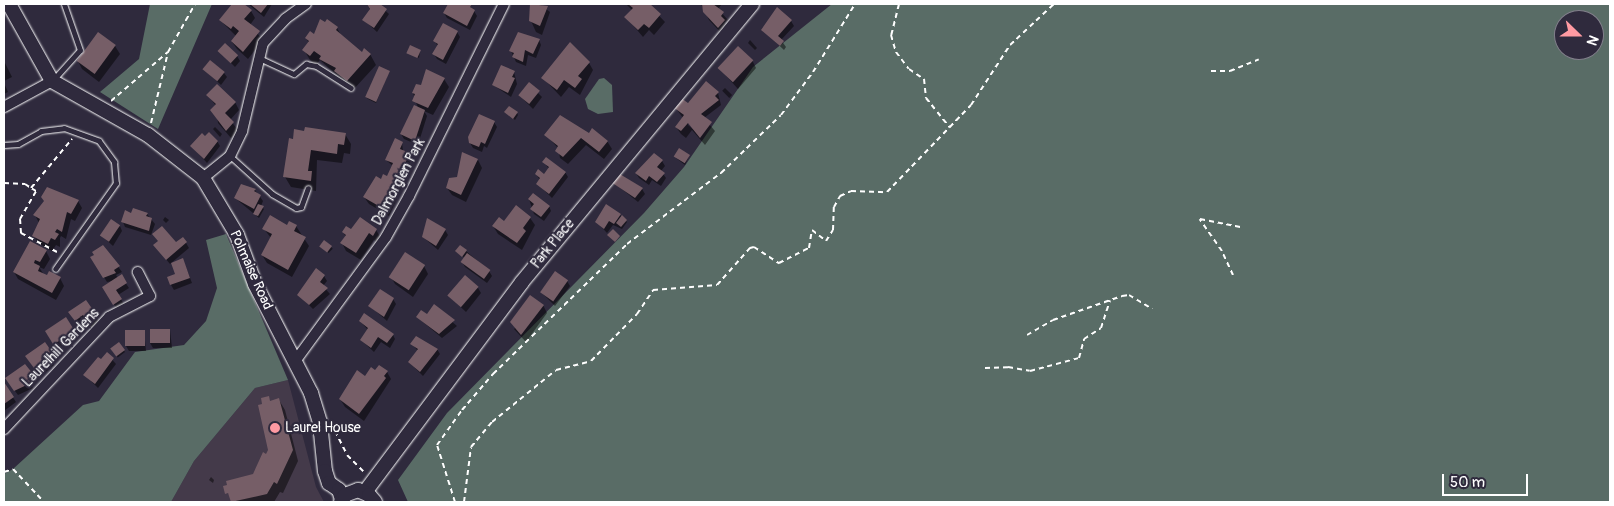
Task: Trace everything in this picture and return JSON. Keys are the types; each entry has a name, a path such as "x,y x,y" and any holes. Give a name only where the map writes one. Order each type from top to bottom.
{"street":[{"name":"Polmaise Road","path":"10,4 52,80 100,110 148,135 202,178 237,235 255,284 296,360 320,423 325,471 329,483 339,490 342,501"},
{"path":"202,178 230,156 242,131 258,57 263,43 285,19 306,4"},
{"name":"Dalmorglen Park","path":"296,360 386,236 409,196 504,4"},
{"name":"Park Place","path":"364,492 522,282 752,4"},
{"path":"4,107 52,80"},
{"name":"Laurelhill Gardens","path":"4,429 109,316 150,296 138,272"},
{"path":"342,501 352,492 364,492 375,502"}],"lane":[{"path":"52,80 80,50 64,4"},
{"path":"258,57 294,74 306,64 316,66 351,88"},
{"path":"4,145 18,144 41,131 64,128 99,141 114,162 116,183 55,269"},
{"path":"230,156 272,194 296,208 301,207 308,188"}],"path":[{"path":"148,135 168,52 195,4"},
{"path":"455,502 436,445 462,410 493,374 627,244 721,173 781,115 813,72 855,4"},
{"path":"899,4 891,35 896,52 909,69 924,79 926,98 950,128"},
{"path":"464,502 472,447 492,422 556,370 591,361 637,314 653,290 717,285 750,248 754,247 779,262 809,248 812,230 826,241 834,230 834,207 840,196 851,192 887,192 971,105 1010,45 1054,4"},
{"path":"100,110 168,52"},
{"path":"1211,72 1230,71 1260,59"},
{"path":"31,188 78,133"},
{"path":"4,183 25,184 36,191 20,218 21,233 64,255"},
{"path":"1233,275 1222,251 1200,219 1240,227"},
{"path":"1026,335 1053,320 1129,295 1152,309"},
{"path":"985,368 1008,367 1030,371 1079,358 1084,339 1101,328 1110,300"},
{"path":"4,472 13,469 44,502"}],"shaded area":[{"path":"288,380 316,487 324,502 171,502 194,461 255,388"}],"green space":[{"path":"150,4 212,4 158,129 100,92 139,59"},
{"path":"832,4 1610,4 1610,502 408,502 398,480 447,413 644,213 684,167 753,67"},
{"path":"604,78 612,85 613,112 598,114 588,109 585,99 599,79"},
{"path":"226,234 288,380 255,388 194,461 171,502 4,502 4,474 13,469 83,405 99,401 135,352 184,345 206,321 217,288 206,240"}],"building":[{"path":"232,4 244,4 252,10 244,19 260,31 243,52 231,41 239,31 233,26 231,29 219,20"},
{"path":"250,4 268,4 261,13"},
{"path":"367,4 380,4 387,9 374,28 362,20 370,9"},
{"path":"448,4 472,4 470,7 475,10 467,26 443,13"},
{"path":"530,4 548,6 540,26 529,21"},
{"path":"628,4 650,4 661,14 649,28 644,24 638,30 624,17 633,8"},
{"path":"702,4 713,4 724,12 721,16 725,20 718,28 703,12"},
{"path":"777,7 792,20 778,36 784,41 780,46 761,30"},
{"path":"320,19 325,22 327,19 338,27 336,30 362,52 364,48 371,54 347,81 334,71 336,68 319,59 321,56 314,51 310,56 302,50 309,41 305,38 310,31 314,34"},
{"path":"443,23 458,31 443,60 432,54 438,44 433,41"},
{"path":"98,32 116,45 95,74 77,61"},
{"path":"518,32 540,39 533,54 525,50 523,62 512,57 514,53 509,51"},
{"path":"570,42 590,62 578,76 582,79 575,88 564,80 557,90 541,78"},
{"path":"225,43 238,55 231,63 217,51"},
{"path":"410,45 421,50 417,58 406,53"},
{"path":"738,46 753,60 733,82 718,68"},
{"path":"210,60 225,72 217,81 202,69"},
{"path":"501,65 515,71 512,77 515,78 508,93 492,85"},
{"path":"379,66 390,71 376,102 365,97"},
{"path":"426,69 445,78 428,108 412,101 415,94 412,93 416,84 421,85"},
{"path":"706,81 719,92 715,96 719,100 701,114 712,122 700,138 688,123 681,131 675,127 684,115 673,107 681,98 688,103"},
{"path":"529,82 540,91 529,104 518,95"},
{"path":"217,84 236,102 225,113 234,122 226,131 210,110 216,104 206,95"},
{"path":"414,105 425,110 415,141 400,134"},
{"path":"509,106 518,112 513,119 504,112"},
{"path":"479,114 495,121 485,144 481,142 479,147 469,143 468,137"},
{"path":"560,115 589,133 592,128 608,141 599,152 581,138 563,157 555,151 558,146 544,135"},
{"path":"305,127 346,133 344,145 338,144 337,154 311,150 308,171 312,171 311,181 283,177 289,138 293,139 294,129 304,131"},
{"path":"209,132 218,141 204,159 190,146 202,133 205,136"},
{"path":"395,138 403,142 400,149 410,153 384,209 363,197 376,176 381,179 383,174 387,176 393,163 385,160"},
{"path":"679,148 690,155 685,163 674,156"},
{"path":"462,152 478,159 461,195 446,188 449,178 457,177"},
{"path":"654,153 663,160 657,167 665,173 657,182 649,176 646,181 635,173"},
{"path":"546,157 566,172 549,194 536,184 540,178 535,174 538,169 544,174 549,167 542,162"},
{"path":"618,173 643,188 635,198 611,182"},
{"path":"241,184 256,189 254,191 261,195 254,209 234,198"},
{"path":"47,187 79,200 71,214 67,212 62,232 57,229 55,232 59,234 55,240 51,238 48,244 32,236 40,219 33,215 44,201 41,197"},
{"path":"533,193 550,206 541,217 530,209 534,204 528,199"},
{"path":"258,204 264,206 258,216 253,214"},
{"path":"606,204 621,214 614,224 609,221 604,229 595,222"},
{"path":"516,205 531,217 523,228 526,231 517,243 492,226 499,217 504,221"},
{"path":"133,208 148,213 146,216 152,218 149,231 121,222 125,210 131,213"},
{"path":"270,215 287,225 289,221 297,225 294,231 306,237 288,270 261,255 272,234 262,229"},
{"path":"622,215 627,220 621,227 616,223"},
{"path":"360,217 377,229 373,236 369,233 356,253 340,243 346,235 342,232 346,226 351,229"},
{"path":"427,218 446,229 436,246 422,237"},
{"path":"111,219 120,225 109,242 100,236"},
{"path":"162,226 176,242 183,237 187,242 166,260 153,245 158,241 152,234"},
{"path":"613,229 620,236 615,242 607,235"},
{"path":"324,240 332,246 327,252 319,246"},
{"path":"30,241 47,250 40,262 35,260 34,263 40,266 38,271 47,275 49,271 61,277 52,293 13,272"},
{"path":"103,245 120,266 114,270 116,273 103,278 90,257 94,255 92,252"},
{"path":"460,245 467,250 462,257 455,251"},
{"path":"405,252 425,265 409,290 389,277"},
{"path":"467,253 490,270 484,279 461,262"},
{"path":"183,258 190,278 170,285 167,277 175,274 171,263"},
{"path":"316,268 325,275 320,282 328,288 309,305 297,295"},
{"path":"555,271 568,280 553,301 540,292"},
{"path":"122,274 127,283 116,290 122,299 113,305 102,287"},
{"path":"465,275 479,287 461,307 447,295"},
{"path":"380,289 394,298 384,317 368,306"},
{"path":"530,295 544,305 521,335 510,322"},
{"path":"86,300 98,317 89,324 83,315 75,321 68,312"},
{"path":"434,304 455,320 439,334 416,317 421,310 427,314"},
{"path":"364,313 394,334 387,343 378,337 371,348 360,340 368,328 359,321"},
{"path":"66,317 76,333 53,344 45,331"},
{"path":"150,329 170,329 170,343 150,343"},
{"path":"125,330 145,330 145,346 125,346"},
{"path":"416,336 438,349 420,372 408,362 418,349 410,344"},
{"path":"45,342 52,352 48,355 52,359 37,372 25,356"},
{"path":"119,342 125,350 116,357 110,349"},
{"path":"107,352 114,358 95,384 83,375 98,357 101,359"},
{"path":"25,364 33,374 28,377 31,383 14,391 5,378"},
{"path":"379,365 388,371 384,376 386,378 359,414 339,399 357,370 365,376 371,367 375,370"},
{"path":"4,382 14,397 4,404"},
{"name":"Laurel House","path":"269,396 270,401 279,398 293,450 277,484 274,482 267,494 231,502 228,493 225,494 223,486 227,485 226,481 253,474 263,452 266,454 268,450 258,405 262,404 261,398"}],"place":[{"name":"Laurel House","path":"275,428"}]}
